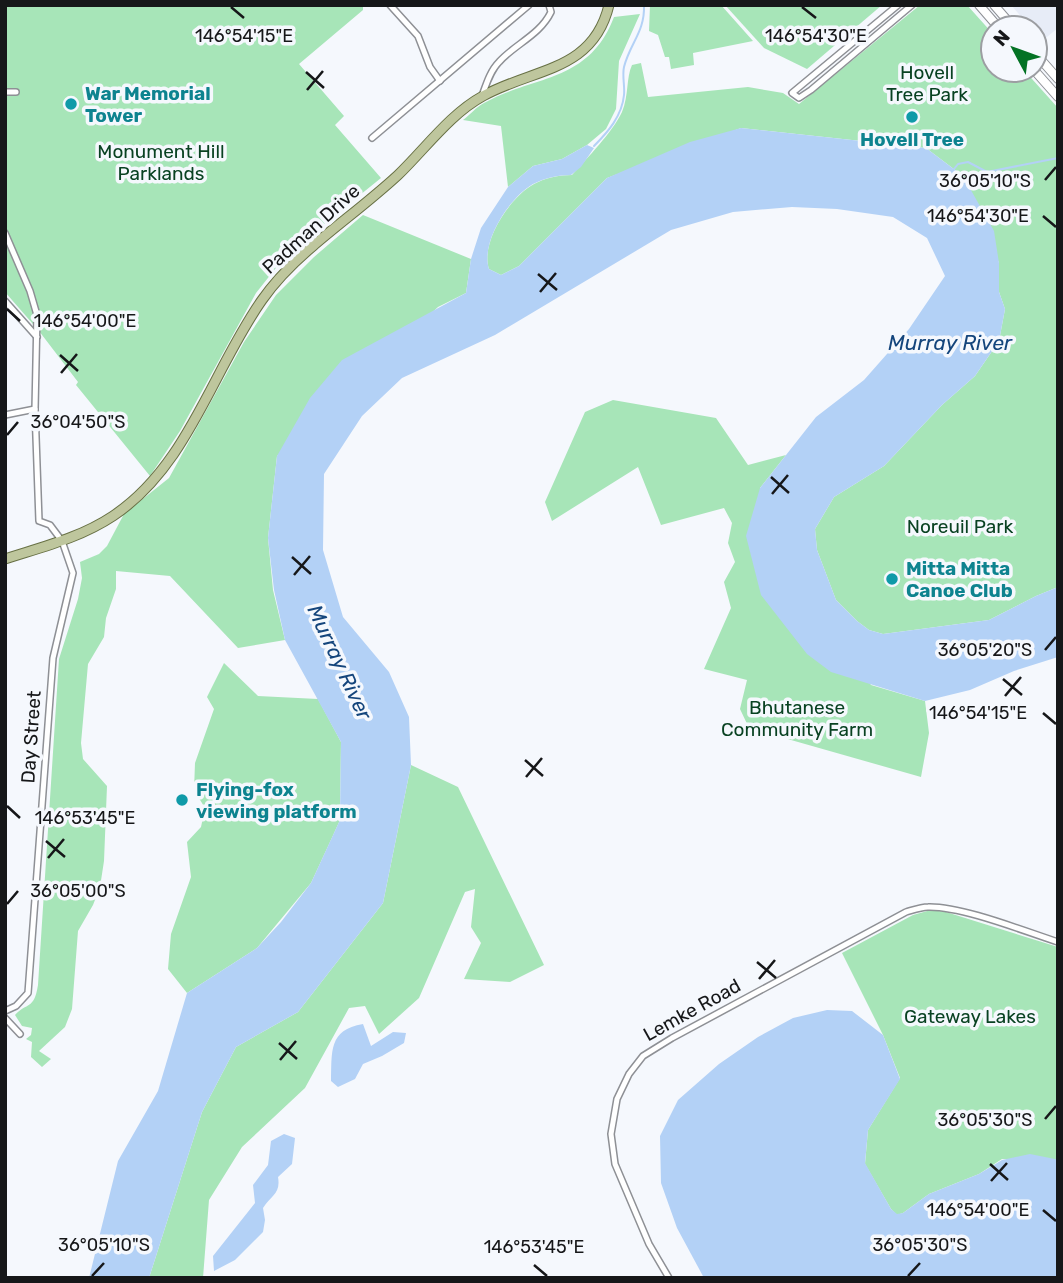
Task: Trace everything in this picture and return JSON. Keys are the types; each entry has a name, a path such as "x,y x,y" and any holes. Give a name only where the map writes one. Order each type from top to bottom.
{"main road":[{"name":"Padman Drive","path":"5,559 62,541 112,516 145,489 177,450 246,326 274,285 304,254 381,190 455,117 482,96 577,56 602,28 610,5"}],"street":[{"path":"390,5 418,36 430,68 440,81"},
{"path":"372,138 529,5"},
{"path":"482,96 491,72 499,61 529,38 549,17 549,5"},
{"path":"898,5 792,93 799,98 811,90 912,5"},
{"path":"5,92 16,92"},
{"path":"5,233 36,308 35,409 39,522 50,525 62,541"},
{"path":"5,301 37,337"},
{"path":"5,415 35,409"},
{"name":"Day Street","path":"5,1011 16,1006 28,993 53,658 73,573 62,541"},
{"name":"Lemke Road","path":"669,1278 649,1244 615,1164 611,1134 617,1099 629,1074 643,1056 671,1038 906,912 925,906 975,916 1058,942"},
{"path":"5,1018 20,1034"}],"shaded area":[{"path":"1011,5 1058,5 1058,28 1049,35 1049,14 1019,14"}],"green space":[{"name":"Monument Hill Parklands","path":"5,5 363,5 363,10 299,64 344,116 335,125 381,178 287,254 256,293 180,431 150,476 76,385 78,382 39,331 5,292"},
{"path":"650,5 721,5 753,41 693,53 694,65 671,69 669,57 665,57 658,35 649,31"},
{"path":"725,5 882,5 807,69 764,48"},
{"path":"920,5 967,5 979,18 979,84 1037,84 1058,108 1058,587 989,620 883,634 869,630 836,600 817,550 815,529 834,497 884,466 942,405 975,376 999,341 1005,309 999,292 999,263 963,176 926,148 741,128 607,178 519,266 501,275 489,269 489,246 507,209 525,190 538,182 572,175 612,128 624,106 632,65 641,63 648,97 748,87 783,93 799,104"},
{"path":"640,14 619,61 616,109 606,129 587,145 562,159 533,166 508,187 501,126 463,120 484,103 575,66 590,54 603,38 614,17"},
{"path":"363,215 471,259 466,293 438,307 277,456 268,538 273,590 285,640 238,648 170,576 116,571 116,589 106,618 104,637 88,664 81,743 83,759 107,786 104,861 100,887 78,931 72,1009 65,1027 39,1051 51,1059 42,1067 31,1057 32,1042 26,1039 31,1035 32,1028 22,1026 15,1015 32,1002 38,985 59,659 78,599 82,578 80,562 99,554 107,546 124,514 169,478 244,342 276,295 314,257"},
{"name":"Bhutanese Community Farm","path":"613,400 716,418 748,465 786,455 760,488 871,685 925,701 929,733 921,777 749,728 740,709 747,680 704,669 731,608 724,582 735,562 728,543 732,523 724,508 661,525 638,467 552,521 545,502 585,412"},
{"path":"224,663 258,696 318,699 341,742 340,820 311,883 257,948 187,993 168,969 171,934 191,877 187,842 201,827 205,808 194,790 195,763 214,709 207,697"},
{"path":"411,765 458,787 544,965 510,982 464,979 481,943 471,927 475,889 465,892 419,998 379,1034 365,1006 349,1008 305,1088 242,1147 209,1200 203,1278 149,1278 202,1112 236,1047 298,1012 383,903"},
{"name":"Gateway Lakes","path":"931,910 946,912 1058,947 1058,1160 1002,1159 979,1174 929,1194 897,1215 865,1164 868,1130 900,1078 883,1035 842,953 913,915"}],"water":[{"name":"Murray River","path":"741,128 926,148 963,176 994,231 999,263 999,292 1005,309 999,341 975,376 942,405 884,466 834,497 815,529 817,550 836,600 869,630 883,634 989,620 1058,587 1058,657 1014,671 970,690 925,701 831,672 807,654 761,595 746,536 760,488 816,417 864,380 909,329 945,276 927,238 893,217 837,209 792,207 733,212 671,230 495,335 402,378 362,416 324,474 323,550 343,617 389,672 409,717 411,765 383,903 298,1012 236,1047 202,1112 149,1278 89,1278 118,1161 158,1091 187,993 257,948 281,922 311,883 340,820 341,742 285,640 274,590 268,538 277,456 310,398 342,360 466,293 471,259 481,228 508,187 533,166 562,159 587,145 594,148 581,167 571,175 552,177 533,184 507,209 493,234 487,258 489,269 501,275 519,266 607,178 690,142"},
{"path":"827,1010 852,1011 883,1035 900,1079 868,1130 865,1163 891,1209 897,1214 903,1213 929,1194 979,1174 1002,1160 1030,1154 1058,1160 1058,1278 704,1278 677,1228 661,1183 660,1136 678,1100 719,1064 758,1037 793,1018"},
{"path":"363,1024 371,1046 393,1032 406,1033 404,1043 363,1064 355,1079 338,1087 331,1081 334,1044 343,1031"},
{"path":"284,1134 295,1138 292,1164 278,1177 277,1191 263,1208 263,1232 235,1260 214,1271 213,1256 255,1203 253,1185 268,1165 271,1141"}],"waterway":[{"path":"594,146 609,129 623,103 624,67 640,30 644,5"},
{"path":"954,169 958,164 968,162 987,172 1058,158"}],"place":[{"name":"War Memorial Tower","path":"71,104"},
{"name":"Hovell Tree","path":"912,117"},
{"name":"Mitta Mitta Canoe Club","path":"892,579"},
{"name":"Flying-fox viewing platform","path":"182,800"}],"park label":[{"name":"Hovell Tree Park","path":"927,83"},
{"name":"Noreuil Park","path":"960,526"}]}
